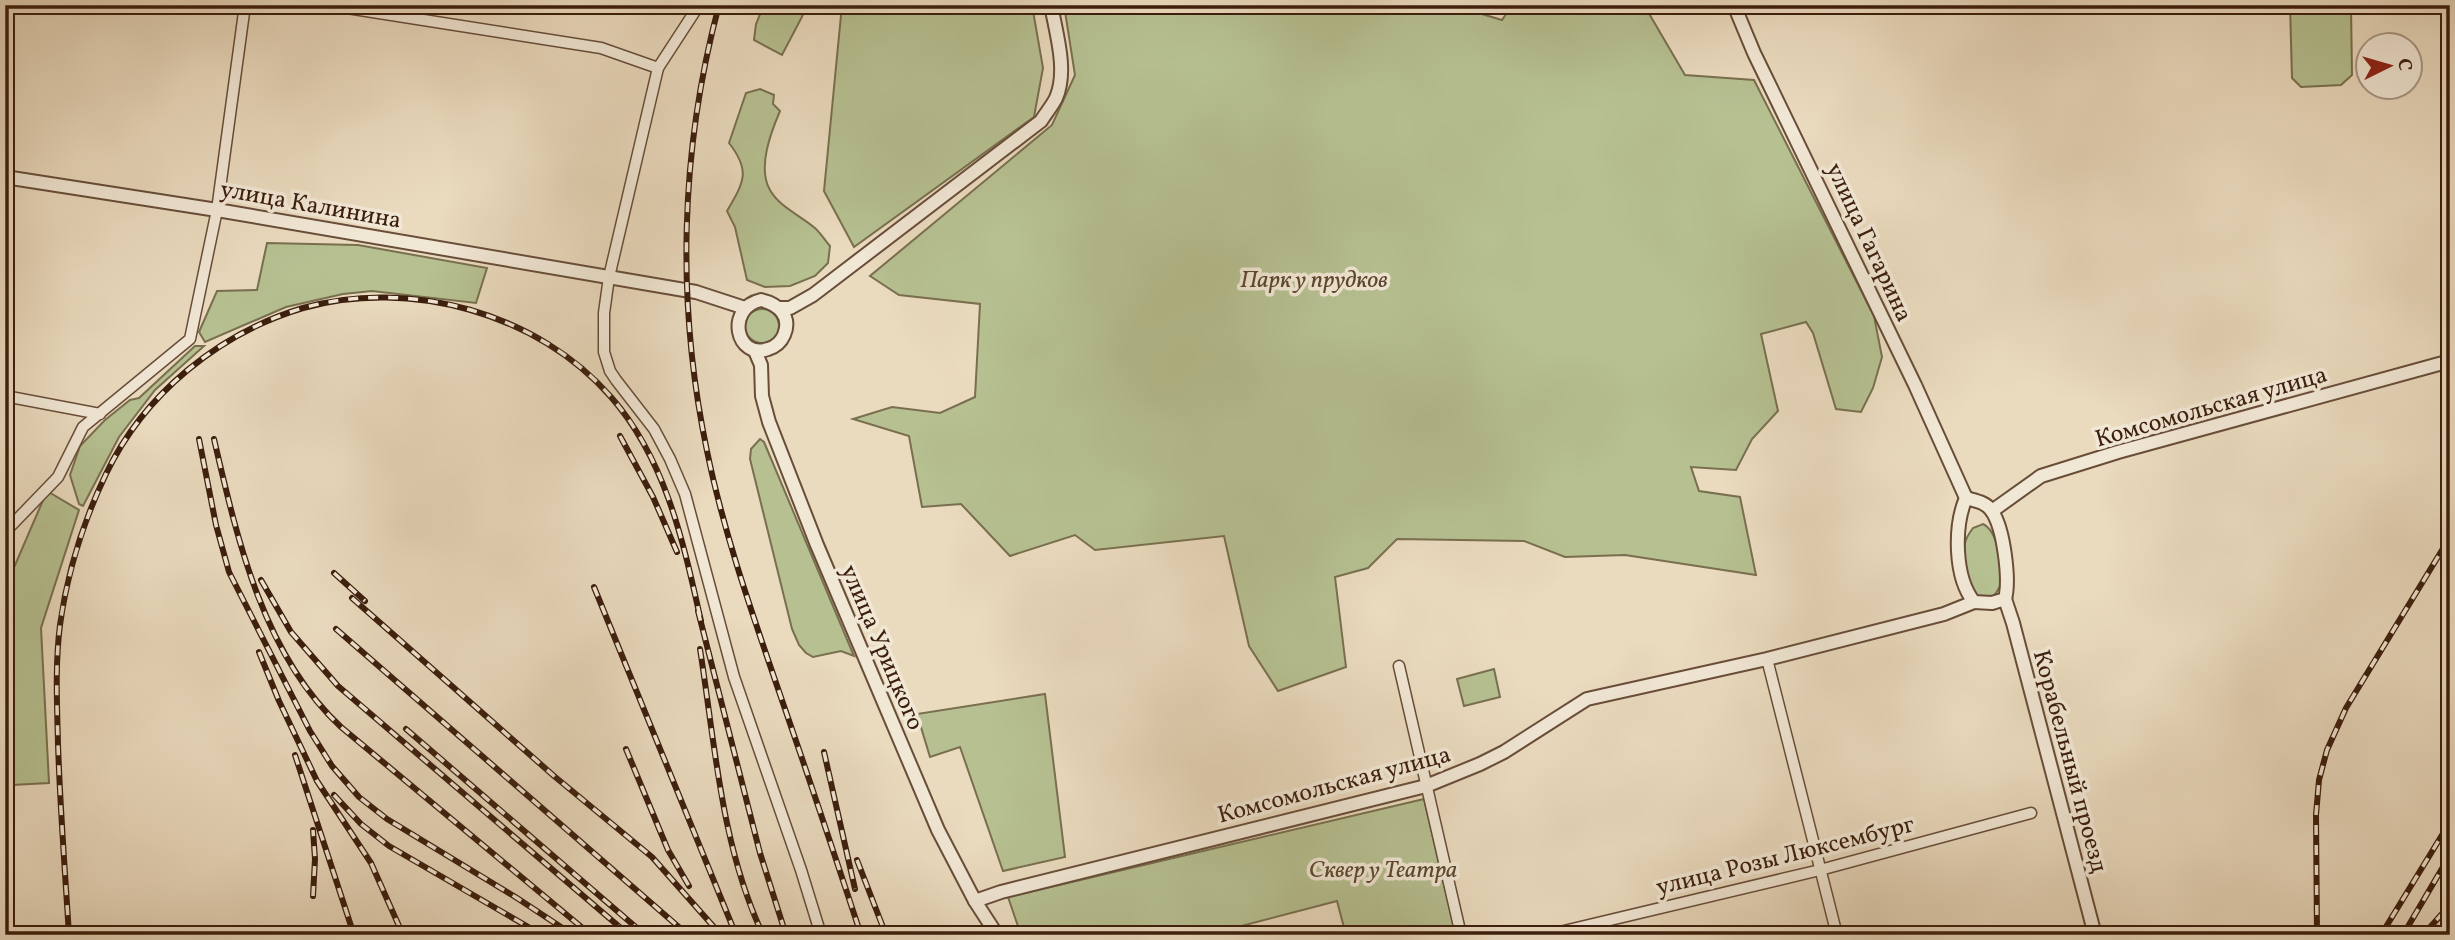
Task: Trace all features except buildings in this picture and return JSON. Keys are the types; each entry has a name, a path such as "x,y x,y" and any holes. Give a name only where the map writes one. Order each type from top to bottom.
{"street":[{"path":"5,533 58,477 83,427 190,339 217,210 245,5"},
{"path":"328,5 601,48 658,68"},
{"path":"699,5 658,68 609,277 604,327 607,361 616,380 654,429 684,494 734,677 821,935"},
{"path":"785,311 840,276 1041,121 1056,98 1060,81 1051,5"},
{"name":"улица Гагарина","path":"1734,5 1754,54 1915,385 1966,498"},
{"name":"улица Калинина","path":"5,177 217,210 696,292 739,309"},
{"path":"761,300 773,303 785,311 786,326 777,345 762,350 747,347 739,333 739,309 761,300"},
{"name":"улица Урицкого","path":"762,350 762,396 769,422 804,513 938,830 975,901 997,935"},
{"name":"Комсомольская улица","path":"1992,511 2041,476 2118,452 2450,361"},
{"path":"5,396 100,414"},
{"path":"1974,602 1963,578 1957,533 1960,514 1966,498 1983,502 1992,511"},
{"name":"Корабельный проезд","path":"1992,511 2001,534 2008,589 2005,599 2095,935"},
{"name":"Комсомольская улица","path":"975,901 1001,892 1426,786 1504,752 1587,699 1767,659 1944,614 1974,602 1992,603 2005,599"},
{"path":"1767,659 1837,935"},
{"path":"1399,666 1461,935"},
{"name":"улица Розы Люксембург","path":"1547,935 1820,870 2031,813"}],"green space":[{"path":"764,5 797,5 804,13 782,55 754,40 756,24"},
{"path":"842,5 1032,5 1043,68 1034,117 854,247 824,191"},
{"name":"Парк у прудков","path":"1064,5 1452,5 1502,20 1512,5 1644,5 1685,75 1754,80 1874,316 1882,357 1873,388 1861,412 1836,409 1813,333 1806,322 1761,334 1778,411 1752,439 1736,470 1691,467 1699,491 1740,497 1756,575 1625,555 1565,557 1524,541 1397,539 1368,568 1335,577 1346,667 1278,691 1249,646 1224,536 1095,550 1075,535 1010,556 961,504 922,507 909,436 853,419 892,407 940,413 975,397 980,304 899,295 870,276 1052,125 1075,75"},
{"path":"2290,5 2351,5 2352,75 2341,85 2301,87 2292,78"},
{"path":"760,89 774,95 773,104 780,111 769,139 765,161 766,181 770,190 785,207 816,229 830,246 828,263 815,276 790,286 765,287 747,280 735,227 727,211 743,177 740,161 729,143 746,93"},
{"path":"267,243 358,245 487,268 476,303 372,291 343,294 286,307 205,342 199,332 217,291 257,290"},
{"path":"762,309 774,314 779,326 774,338 762,343 750,338 745,326 750,314"},
{"path":"195,346 204,346 155,390 119,437 83,506 79,504 70,475 80,446 105,420 130,400 139,398"},
{"path":"760,439 764,442 854,656 841,651 813,657 799,645 792,629 750,459 751,449"},
{"path":"47,491 79,510 41,628 49,783 12,785 6,586"},
{"path":"1983,524 1996,541 2001,567 2000,587 1994,596 1987,597 1977,596 1970,589 1964,558 1968,535 1973,528"},
{"path":"1494,669 1500,697 1464,706 1457,679"},
{"path":"1045,694 1065,857 1003,871 960,747 930,757 917,714"},
{"name":"Сквер у Театра","path":"1424,799 1456,935 1346,935 1337,901 1207,935 1021,935 1008,897"}],"railway":[{"path":"719,5 696,115 690,171 687,283 697,395 714,484 732,549 861,935"},
{"path":"69,935 59,768 57,669 63,606 77,548 106,474 141,418 187,370 242,333 303,308 344,300 386,297 428,301 470,310 510,324 547,343 581,368 611,397 646,447 670,503 701,621"},
{"path":"620,436 653,497 677,552"},
{"path":"199,439 216,525 229,572 310,731 332,766 359,797 387,819 573,935"},
{"path":"214,439 233,516 257,593 291,666 314,698 341,727 591,935"},
{"path":"2317,935 2316,815 2319,780 2327,750 2346,708 2450,537"},
{"path":"334,573 365,601"},
{"path":"261,580 291,632 338,686 629,935"},
{"path":"594,587 736,935"},
{"path":"352,598 554,776 652,857 721,935"},
{"path":"698,611 760,853 786,935"},
{"path":"336,629 688,935"},
{"path":"700,649 721,794 738,866 763,935"},
{"path":"259,652 317,781 371,863 403,935"},
{"path":"406,729 645,935"},
{"path":"626,749 668,850 689,886"},
{"path":"824,752 855,889"},
{"path":"295,755 354,935"},
{"path":"334,795 361,824 389,846 542,935"},
{"path":"2381,935 2450,822"},
{"path":"313,830 313,896"},
{"path":"2403,935 2450,855"},
{"path":"857,860 886,935"},
{"path":"2423,935 2450,905"}]}
